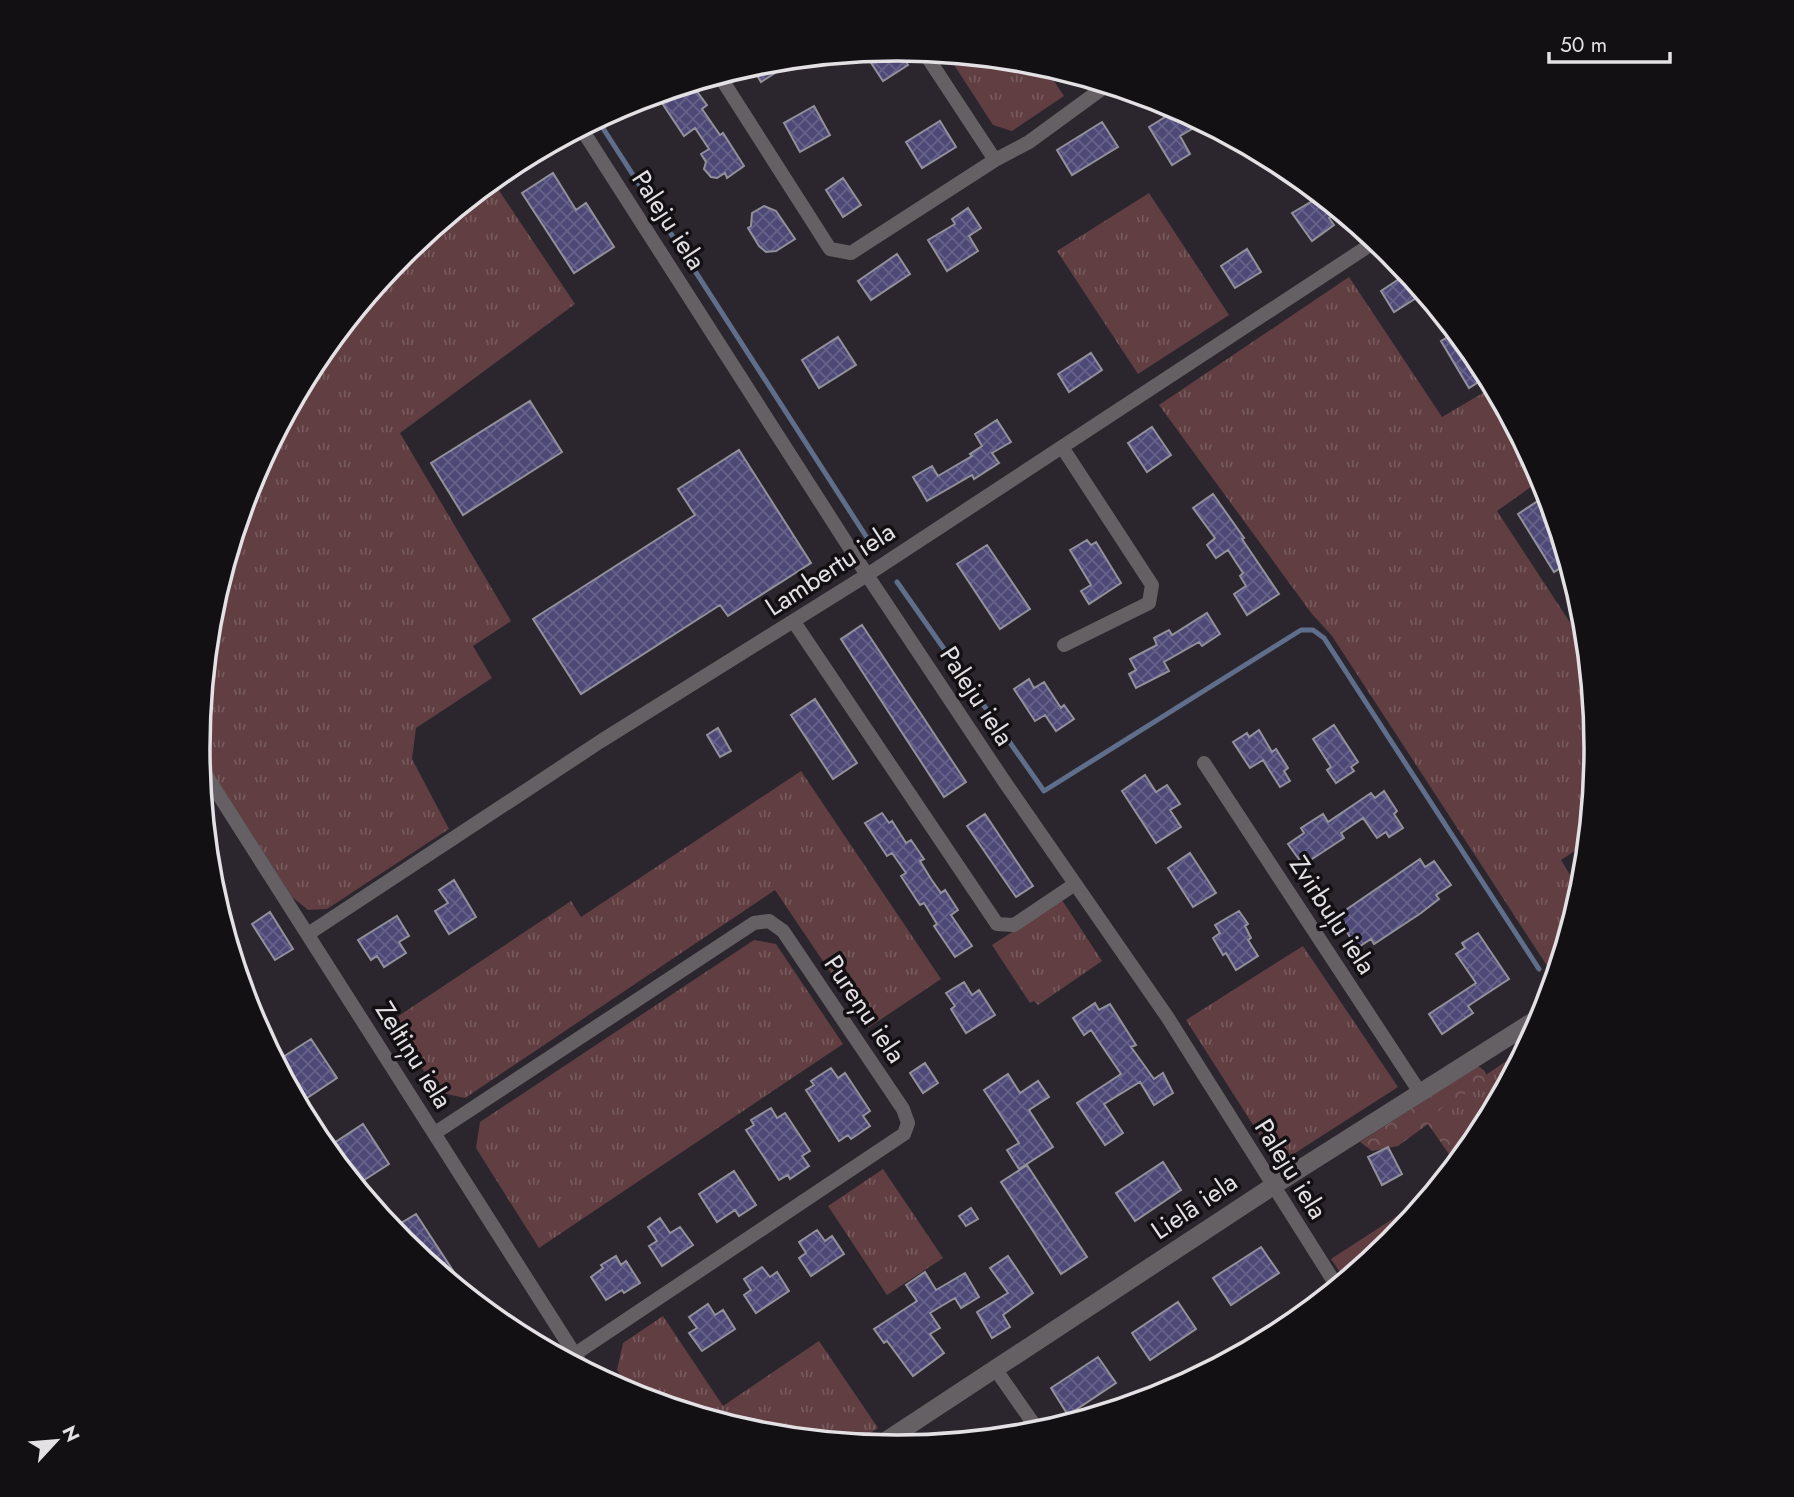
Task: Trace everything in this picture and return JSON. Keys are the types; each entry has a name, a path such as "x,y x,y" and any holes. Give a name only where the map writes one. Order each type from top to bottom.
{"street":[{"path":"931,63 995,160"},
{"path":"725,84 830,248 851,253 995,160 1029,142 1098,92"},
{"name":"Paleju iela","path":"586,136 867,575 1004,782 1168,1018 1333,1279"},
{"name":"Lambertu iela","path":"308,934 601,741 867,575 1366,247"},
{"path":"1062,447 1152,585 1149,603 1064,645"},
{"path":"794,622 997,924 1014,926 1074,884"},
{"name":"Zvirbuļu iela","path":"1203,762 1421,1094"},
{"name":"Zeltiņu iela","path":"211,782 575,1354"},
{"name":"Pureņu iela","path":"435,1133 754,923 769,921 783,930 903,1109 908,1123 904,1134 575,1354"},
{"name":"Lielā iela","path":"894,1436 1273,1186 1524,1028"},
{"path":"996,1370 1033,1423"}],"green space":[{"path":"953,64 987,67 1053,80 1064,96 1012,131 993,125"},
{"path":"498,189 575,304 400,433 511,621 473,646 492,678 416,728 412,759 449,829 327,909 308,910 292,897 210,770 211,704 216,659 233,571 262,486 302,405 326,367 380,295 444,232"},
{"path":"1149,193 1229,315 1138,374 1057,251"},
{"path":"1349,277 1442,417 1484,392 1532,486 1497,511 1573,627 1578,659 1583,704 1583,793 1576,850 1561,860 1572,878 1548,968 1332,636 1312,614 1159,405"},
{"path":"801,771 941,979 868,1028 775,890 465,1098 438,1092 391,1021 571,901 581,917"},
{"path":"1062,900 1102,961 1038,1005 1034,1001 1030,1003 992,945"},
{"path":"754,940 776,944 843,1044 539,1248 476,1148 480,1122"},
{"path":"1303,946 1398,1087 1278,1164 1186,1020"},
{"path":"1509,1059 1492,1092 1455,1148 1432,1111"},
{"path":"1478,1066 1486,1074 1487,1085 1480,1090 1467,1091 1437,1114 1460,1141 1450,1156 1428,1124 1398,1146 1372,1151 1360,1142"},
{"path":"883,1169 943,1258 887,1295 828,1206"},
{"path":"1406,1210 1340,1273 1331,1259"},
{"path":"663,1316 723,1406 819,1341 878,1428 868,1435 807,1430 763,1423 676,1399 623,1378 617,1370 623,1343"}],"building":[{"path":"906,61 908,65 883,81 871,62"},
{"path":"777,72 761,82 757,75"},
{"path":"697,92 707,105 702,109 720,135 723,133 744,166 727,178 725,173 717,178 711,177 704,169 706,162 701,154 709,149 695,128 684,136 662,103"},
{"path":"814,106 830,135 800,152 784,123"},
{"path":"1166,117 1191,128 1180,136 1190,154 1172,165 1149,127"},
{"path":"940,121 956,147 922,168 906,142"},
{"path":"1102,122 1118,147 1072,175 1057,150"},
{"path":"553,173 576,210 586,203 614,247 574,273 522,193"},
{"path":"843,178 861,205 843,217 826,190"},
{"path":"1312,201 1331,216 1329,218 1334,225 1312,241 1292,213"},
{"path":"764,206 776,211 795,239 776,251 766,252 748,228 751,226 752,213"},
{"path":"968,208 981,228 969,236 978,251 947,271 928,240 955,224 952,219"},
{"path":"1247,249 1261,272 1235,288 1221,266"},
{"path":"897,254 910,274 871,300 858,281"},
{"path":"1399,279 1416,298 1394,312 1381,291"},
{"path":"838,337 856,365 819,388 802,360"},
{"path":"1447,337 1478,382 1469,388 1441,341"},
{"path":"1091,353 1102,370 1069,392 1058,374"},
{"path":"530,401 562,452 463,515 431,463"},
{"path":"997,420 1011,442 992,453 999,463 974,479 972,475 927,501 913,477 932,466 938,476 972,456 970,454 982,446 975,434"},
{"path":"1152,427 1171,455 1147,472 1128,443"},
{"path":"739,450 811,563 728,616 720,605 581,694 533,619 695,515 678,489"},
{"path":"1213,494 1279,594 1247,615 1234,594 1246,586 1240,576 1243,573 1228,550 1216,558 1207,545 1215,538 1193,508"},
{"path":"1538,501 1560,568 1554,572 1518,514"},
{"path":"1087,540 1091,545 1096,542 1121,583 1089,604 1081,591 1091,585 1070,550"},
{"path":"987,545 1030,609 1000,629 957,564"},
{"path":"1207,613 1220,634 1202,646 1199,642 1164,662 1169,671 1136,688 1129,674 1136,670 1130,659 1157,645 1154,638 1169,630 1172,635"},
{"path":"862,625 966,782 944,797 841,639"},
{"path":"1029,679 1034,688 1044,682 1061,708 1064,705 1074,719 1056,731 1045,715 1035,721 1014,689"},
{"path":"815,699 857,763 833,779 791,715"},
{"path":"1334,725 1358,762 1351,767 1354,771 1336,783 1327,770 1331,767 1313,739"},
{"path":"718,728 731,751 720,757 707,735"},
{"path":"1259,730 1272,752 1276,749 1288,768 1284,771 1290,781 1280,787 1263,760 1250,768 1233,742 1247,733 1249,737"},
{"path":"1145,775 1156,792 1167,785 1180,804 1170,810 1181,827 1156,843 1122,791"},
{"path":"1384,791 1397,811 1394,814 1403,828 1389,837 1386,832 1377,838 1363,818 1341,833 1344,838 1303,865 1288,844 1304,833 1301,828 1323,814 1328,822 1371,793 1375,798"},
{"path":"882,813 889,823 892,821 906,843 911,840 924,859 920,861 931,879 941,893 945,890 958,910 951,915 972,946 955,957 934,926 937,924 924,903 920,905 901,876 906,873 892,853 887,856 865,823"},
{"path":"985,814 1033,886 1016,897 967,826"},
{"path":"1190,853 1216,893 1193,907 1168,868"},
{"path":"1420,859 1425,867 1434,861 1451,885 1436,895 1439,899 1421,913 1374,944 1371,939 1357,948 1337,916"},
{"path":"454,880 476,917 449,934 435,911 448,903 439,890"},
{"path":"1239,911 1248,924 1245,926 1251,938 1248,940 1258,956 1236,970 1213,938 1220,933 1215,925"},
{"path":"270,912 293,949 275,960 252,924"},
{"path":"397,916 409,936 399,942 406,953 384,967 377,956 371,960 358,940"},
{"path":"1478,933 1509,979 1468,1006 1473,1013 1442,1034 1429,1014 1476,983 1456,954 1465,948 1462,943"},
{"path":"964,982 972,995 979,990 995,1015 966,1033 951,1009 955,1006 946,993"},
{"path":"1095,1003 1099,1010 1110,1004 1136,1045 1131,1047 1154,1079 1163,1073 1173,1093 1154,1105 1140,1082 1104,1104 1123,1133 1105,1145 1077,1103 1121,1074 1091,1030 1084,1035 1073,1018"},
{"path":"311,1039 337,1078 306,1099 283,1057"},
{"path":"925,1063 938,1083 923,1093 910,1073"},
{"path":"831,1068 838,1078 845,1073 870,1111 863,1116 870,1126 851,1139 848,1135 839,1141 806,1090 814,1085 811,1081"},
{"path":"1008,1074 1020,1093 1038,1081 1049,1097 1029,1110 1053,1147 1019,1169 1007,1150 1019,1143 984,1090"},
{"path":"771,1108 777,1118 785,1113 810,1151 802,1156 809,1166 790,1179 788,1175 779,1180 746,1130 754,1125 751,1120"},
{"path":"363,1124 389,1164 363,1181 335,1143"},
{"path":"1388,1147 1402,1174 1382,1185 1368,1157"},
{"path":"1163,1162 1181,1190 1135,1221 1116,1193"},
{"path":"1027,1165 1087,1257 1061,1274 1001,1182"},
{"path":"734,1171 756,1205 739,1216 735,1210 717,1222 699,1194"},
{"path":"971,1208 978,1219 966,1226 959,1216"},
{"path":"416,1214 456,1275 444,1265 401,1223"},
{"path":"660,1218 670,1233 680,1227 693,1245 662,1266 649,1246 657,1241 648,1227"},
{"path":"817,1230 825,1241 832,1236 844,1254 811,1276 799,1258 806,1253 799,1242"},
{"path":"1261,1247 1279,1273 1231,1305 1213,1278"},
{"path":"616,1256 621,1265 626,1261 640,1283 606,1300 591,1277 603,1268 601,1265"},
{"path":"1008,1256 1033,1293 1003,1315 1010,1327 992,1338 977,1312 1008,1293 990,1268"},
{"path":"762,1267 770,1277 777,1272 789,1291 756,1313 744,1295 751,1290 744,1279"},
{"path":"925,1272 936,1290 965,1273 979,1297 961,1308 955,1298 930,1313 940,1328 930,1334 944,1353 913,1376 887,1341 884,1343 874,1329 917,1301 906,1285"},
{"path":"1178,1302 1196,1329 1150,1360 1132,1333"},
{"path":"708,1304 715,1315 723,1310 735,1329 702,1351 689,1333 697,1328 689,1317"},
{"path":"1098,1357 1116,1383 1067,1414 1051,1388"}],"waterway":[{"path":"603,128 871,544"},
{"path":"897,582 1044,791 1301,630 1313,630 1324,638 1539,969"}]}
